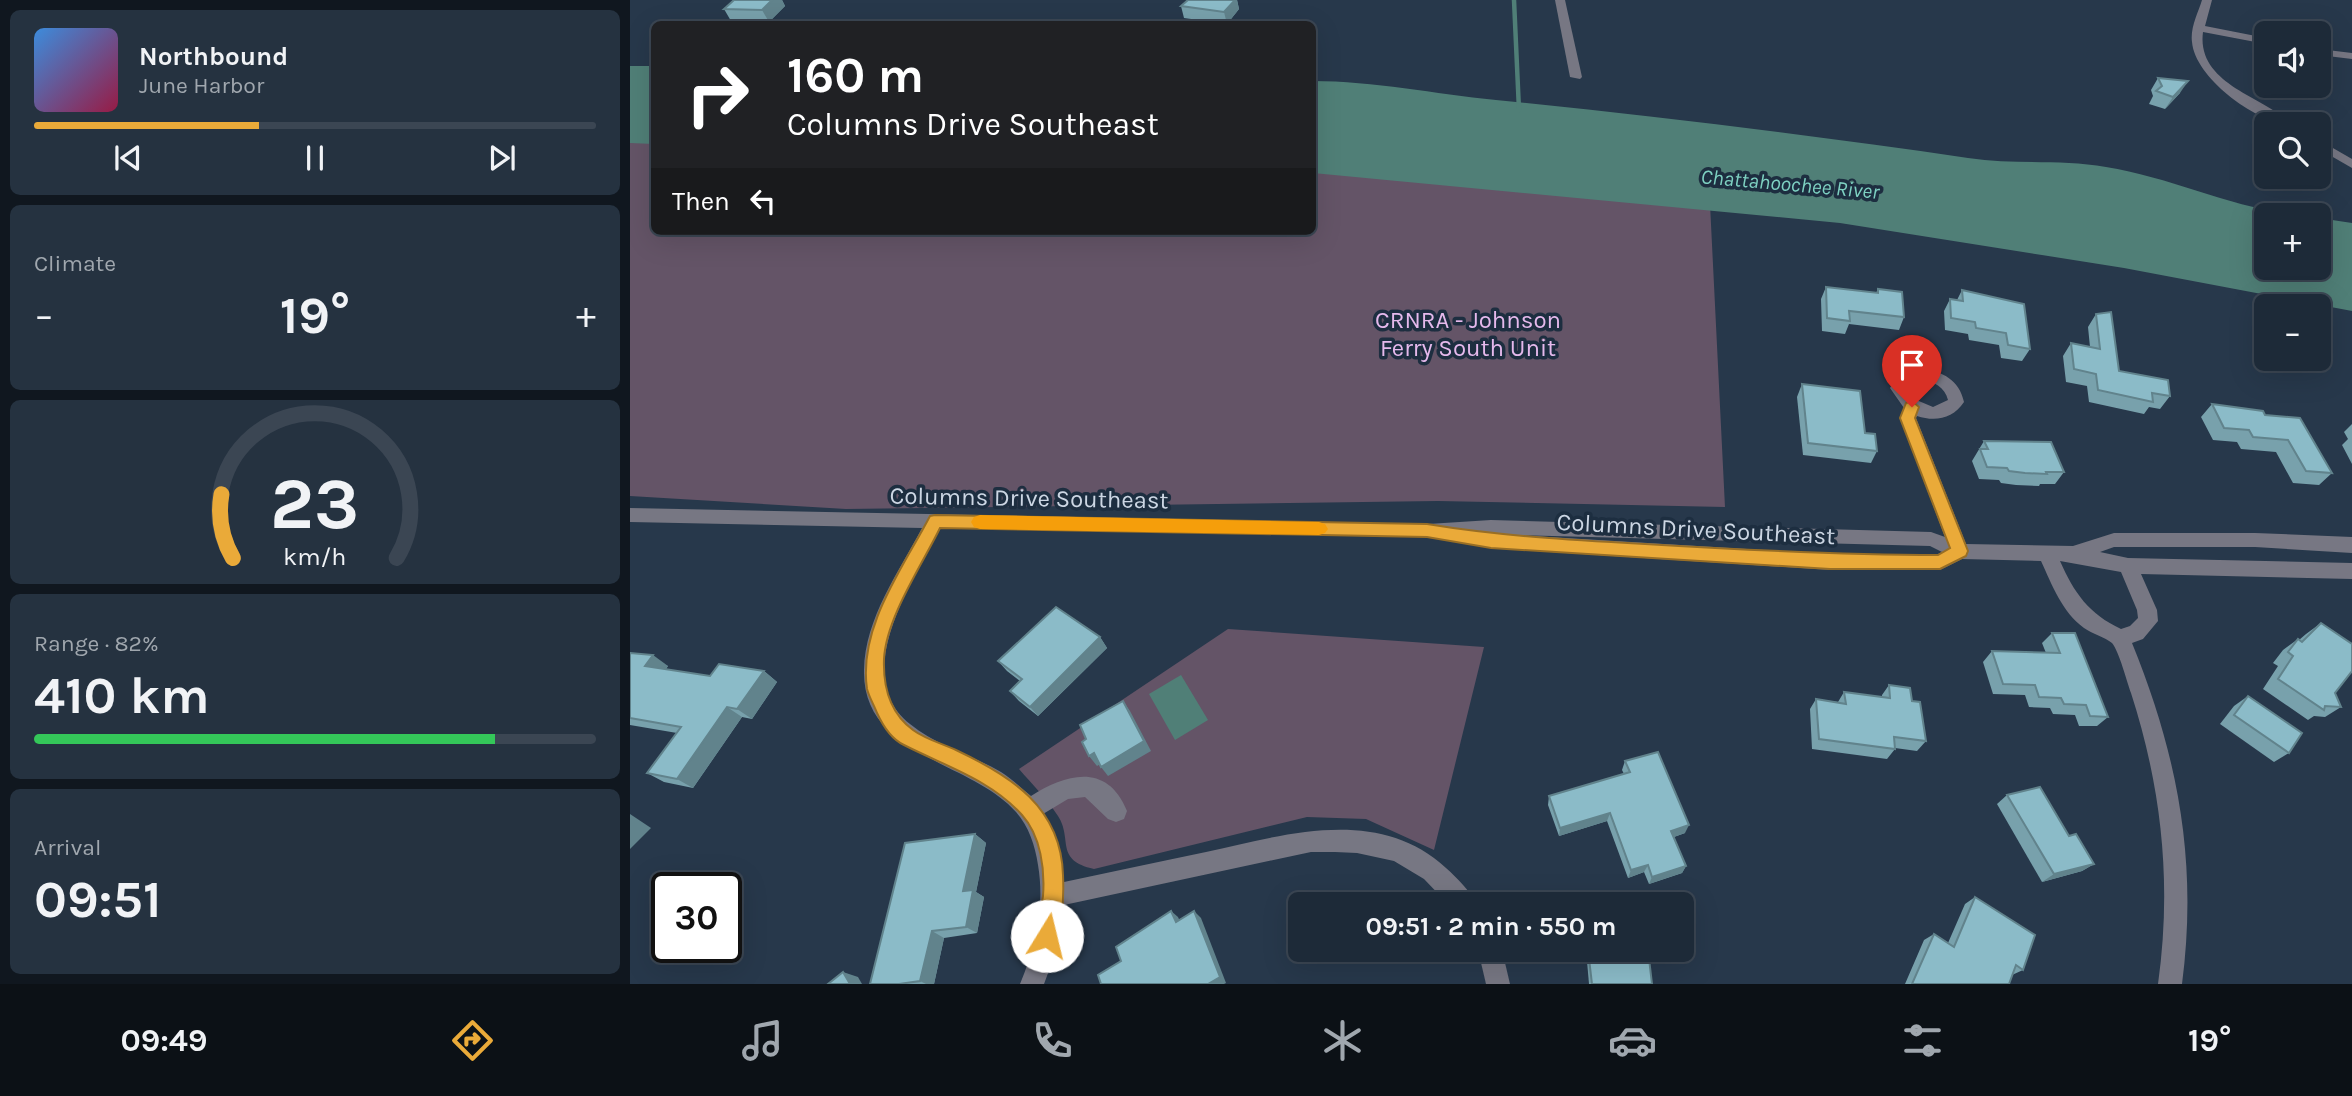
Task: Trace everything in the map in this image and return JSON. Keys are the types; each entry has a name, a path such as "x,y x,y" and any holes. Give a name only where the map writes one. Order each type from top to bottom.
{"street":[{"path":"1560,0 1576,77"},
{"path":"2207,0 2196,39 2199,53 2209,69 2226,86 2266,112"},
{"path":"2200,28 2254,39"},
{"path":"2331,53 2352,56"},
{"path":"2331,151 2352,164"},
{"path":"1912,407 1908,418 1960,551"},
{"name":"Columns Drive Southeast","path":"630,515 1427,531 1491,527 1931,539 1960,551 2073,554 2128,566 2352,571"},
{"path":"935,521 884,621 875,657 877,691 890,720 907,737 989,776 1030,809 1047,841 1052,864 1053,896 1046,940 1032,984"},
{"name":"Columns Drive Southeast","path":"1427,531 1491,541 1830,562 1940,562 1960,551"},
{"path":"1772,536 1776,559"},
{"name":"Columns Drive Southeast","path":"2073,554 2114,540 2255,540 2352,545"},
{"path":"2047,553 2066,595 2082,619 2120,638 2134,672 2161,765 2178,873 2178,919 2170,984"},
{"path":"2120,638 2136,633 2148,621 2147,610 2128,566"},
{"path":"1030,809 1070,787 1083,785 1102,793 1116,811"},
{"path":"1053,896 1311,841 1350,839 1388,847 1420,861 1449,884 1455,892"},
{"path":"1493,962 1498,984"}],"green space":[{"name":"CRNRA - Johnson Ferry South Unit","path":"630,124 651,125 651,235 1316,235 1316,159 1710,204 1725,507 1438,501 846,509 630,496"},
{"path":"1228,629 1484,647 1434,850 1366,819 1307,817 1094,869 1074,860 1069,854 1058,816 1019,769"}],"water":[{"path":"630,66 651,66 651,144 630,143"},
{"name":"Chattahoochee River","path":"1316,81 1382,85 1673,119 1985,160 2072,163 2130,172 2254,207 2254,280 2331,280 2331,220 2352,223 2352,311 2331,307 2331,294 2262,294 2124,268 1840,223 1316,173"},
{"path":"1181,675 1208,720 1175,740 1149,694"}],"building":[{"path":"734,0 772,0 762,10 724,9"},
{"path":"1188,0 1235,0 1224,12 1181,6"},
{"path":"2158,78 2188,81 2173,97 2156,91 2162,86"},
{"path":"1826,287 1878,293 1878,289 1902,292 1904,317 1849,311 1850,321 1827,318"},
{"path":"1962,290 2024,304 2030,349 2008,345 2006,333 1976,328 1975,322 1951,318 1950,299 1963,301"},
{"path":"2111,312 2119,371 2168,380 2170,396 2152,393 2153,402 2098,390 2096,374 2074,369 2071,343 2100,349 2096,314"},
{"path":"1802,384 1860,391 1865,433 1875,434 1877,451 1808,443"},
{"path":"2212,404 2263,411 2265,415 2300,418 2332,473 2306,471 2288,440 2253,437 2249,430 2224,428"},
{"path":"1984,441 2051,442 2064,472 2025,473 2009,471 2007,468 1987,467 1980,449 1988,449"},
{"path":"1056,607 1100,637 1030,707 1010,691 1022,679 998,661"},
{"path":"2321,623 2352,644 2352,671 2335,693 2341,707 2325,706 2324,710 2278,679 2293,656 2288,652 2298,639 2302,642"},
{"path":"2052,633 2075,633 2108,717 2090,716 2086,705 2064,704 2061,698 2039,697 2035,685 2003,684 1992,651 2060,653"},
{"path":"630,653 653,655 645,666 710,676 719,664 764,671 737,709 727,707 677,779 647,773 681,727 630,718"},
{"path":"1889,685 1910,688 1912,701 1920,702 1926,741 1894,737 1895,749 1819,739 1816,699 1846,704 1844,692 1890,698"},
{"path":"2248,696 2302,733 2289,753 2234,715"},
{"path":"1123,701 1144,741 1101,767 1094,753 1089,756 1082,742 1086,739 1080,725"},
{"path":"1658,752 1689,825 1671,831 1686,866 1652,877 1648,865 1631,870 1610,813 1560,828 1549,796 1630,772 1625,761"},
{"path":"2040,787 2069,836 2076,834 2094,864 2054,874 2007,795"},
{"path":"975,834 963,891 973,890 966,927 932,931 920,981 870,984 905,843"},
{"path":"1975,897 2035,935 2023,970 2016,965 2009,984 1912,984 1934,934 1954,947"},
{"path":"1171,911 1176,922 1194,911 1220,977 1208,984 1101,984 1098,975 1121,961 1116,947"},
{"path":"1589,962 1649,962 1652,984 1592,984"},
{"path":"843,972 850,984 828,984"}],"waterway":[{"path":"1514,0 1519,110"}],"slow traffic":[{"path":"980,522 1319,529"}],"route":[{"path":"1047,936 1053,896 1052,864 1047,841 1030,809 1010,790 979,769 907,737 890,720 877,691 874,676 875,657 884,621 935,521 1427,531 1491,541 1686,554 1830,562 1940,562 1960,551 1908,418 1908,411 1912,407"}]}
